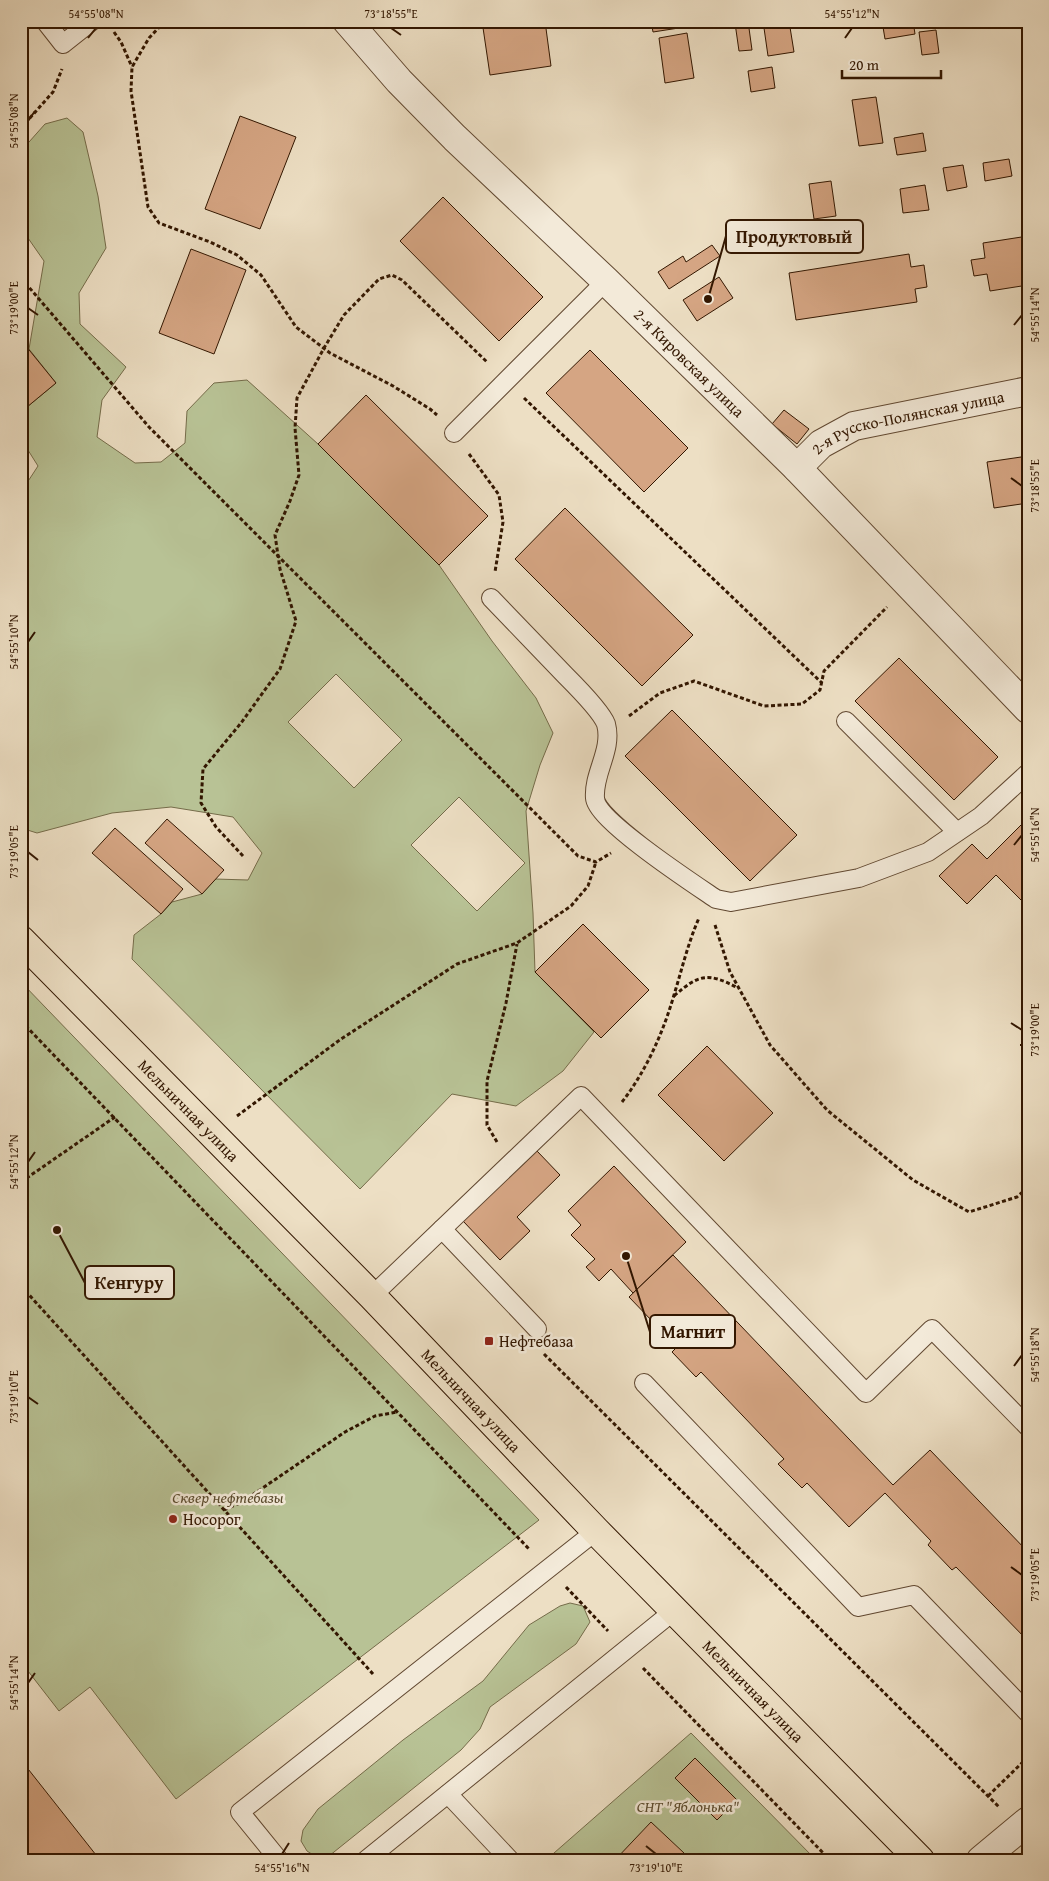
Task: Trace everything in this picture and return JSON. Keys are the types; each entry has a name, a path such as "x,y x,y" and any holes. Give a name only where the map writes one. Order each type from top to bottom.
{"main road":[{"name":"Мельничная улица","path":"21,940 372,1296 596,1530 920,1860"}],"street":[{"name":"2-я Кировская улица","path":"347,21 399,81 455,138 606,281 797,468 1028,709"},
{"name":"2-я Русско-Полянская улица","path":"797,468 821,444 854,426 1028,390"},
{"path":"981,1860 1024,1824"}],"lane":[{"path":"44,21 63,44 92,21"},
{"path":"454,433 606,281"},
{"path":"491,598 588,698 606,724 607,748 595,782 595,801 608,818 633,840 712,897 731,902 859,878 928,852 981,816 1028,773"},
{"path":"846,721 957,832"},
{"path":"372,1296 581,1096 866,1393 932,1329 1028,1427"},
{"path":"442,1229 537,1329"},
{"path":"644,1383 858,1607 914,1595 1028,1713"},
{"path":"279,1860 240,1812 596,1530"},
{"path":"366,1860 675,1610"},
{"path":"448,1794 510,1860"}],"path":[{"path":"132,67 150,38 165,21"},
{"path":"112,28 121,42 132,67 131,91 148,207 159,223 210,242 237,255 261,275 296,327 324,348 430,408 454,433 499,495 503,522 491,598"},
{"path":"21,128 53,92 64,64 63,44"},
{"path":"243,856 216,828 201,803 203,769 242,723 280,669 296,621 280,569 275,535 299,474 295,428 297,398 344,315 379,279 392,275 402,280 822,683"},
{"path":"21,278 149,427 578,856 596,862"},
{"path":"606,734 660,693 694,681 764,706 802,704 820,690 824,671 909,585"},
{"path":"212,1134 341,1039 457,964 518,943 571,906 588,886 596,862 633,840"},
{"path":"712,897 715,924 730,972 770,1045 827,1110 913,1180 969,1212 1017,1197 1028,1187"},
{"path":"626,1096 641,1074 662,1031 690,938 712,897"},
{"path":"509,1164 487,1125 487,1081 518,943"},
{"path":"674,996 692,981 708,978 722,980 739,988"},
{"path":"21,1021 830,1860"},
{"path":"21,1182 115,1117"},
{"path":"21,1286 390,1694"},
{"path":"542,1351 988,1796 1024,1824"},
{"path":"224,1510 242,1502 345,1432 375,1416 398,1412"},
{"path":"988,1796 1028,1758"}],"green space":[{"path":"67,118 83,132 98,196 106,248 79,293 80,324 126,367 102,400 97,437 135,463 161,462 185,443 187,411 214,383 247,380 318,444 439,565 492,641 536,698 553,733 540,765 526,811 535,972 594,1032 563,1071 516,1106 452,1094 360,1189 132,959 134,935 161,914 172,902 202,894 215,879 248,880 262,853 233,817 171,807 112,813 37,833 21,828 21,492 38,466 21,439 21,412 56,383 29,349 44,261 21,228 21,151 45,124","holes":["336,674 402,740 354,788 288,722","459,797 525,863 477,911 411,845"]},
{"name":"Сквер нефтебазы","path":"21,982 539,1520 176,1799 90,1687 59,1711 21,1662"},
{"path":"570,1603 583,1606 590,1622 576,1644 490,1707 480,1729 461,1750 329,1856 318,1858 307,1851 301,1841 303,1830 318,1809 403,1740 483,1681 529,1625 560,1606"},
{"name":"СНТ \"Яблонька\"","path":"691,1733 816,1860 546,1860"}],"building":[{"path":"482,21 545,21 551,66 490,75"},
{"path":"651,21 724,21 653,32"},
{"path":"748,21 752,50 739,51 735,23"},
{"path":"763,21 789,21 794,52 768,56"},
{"path":"882,21 913,21 915,34 885,39"},
{"path":"936,30 939,53 922,55 919,32"},
{"path":"687,33 694,78 665,83 659,38"},
{"path":"772,67 775,88 751,92 748,71"},
{"path":"876,97 883,143 859,146 852,100"},
{"path":"240,116 296,137 260,229 205,209"},
{"path":"923,133 926,151 897,155 894,138"},
{"path":"1009,159 1012,176 985,181 983,163"},
{"path":"963,165 967,187 947,191 943,168"},
{"path":"831,181 836,216 814,219 809,184"},
{"path":"925,185 929,210 903,213 900,189"},
{"path":"443,197 543,297 499,341 400,241"},
{"path":"1028,236 1028,285 990,291 987,274 974,276 971,260 985,258 983,243"},
{"path":"712,245 720,256 669,289 658,272 683,256 686,262"},
{"path":"191,249 246,270 214,354 159,333"},
{"path":"909,254 911,267 924,265 927,287 915,289 917,302 796,320 789,273"},
{"path":"719,277 733,298 697,321 683,300"},
{"path":"21,340 56,383 21,412"},
{"path":"590,350 688,448 644,492 546,393"},
{"path":"366,395 488,516 439,565 318,444"},
{"path":"784,410 809,429 797,444 772,424"},
{"path":"1028,456 1028,503 994,508 987,462"},
{"path":"565,508 693,635 642,686 515,559"},
{"path":"899,658 998,757 954,800 855,701"},
{"path":"672,710 797,835 750,881 625,756"},
{"path":"1028,818 1028,907 996,875 967,904 939,876 972,844 987,859"},
{"path":"167,819 224,870 202,894 145,843"},
{"path":"115,828 183,889 161,914 92,853"},
{"path":"583,924 649,990 601,1038 535,972"},
{"path":"1028,1037 1028,1053 1020,1045"},
{"path":"707,1046 773,1113 724,1161 658,1095"},
{"path":"537,1151 560,1175 517,1217 530,1231 500,1260 463,1221"},
{"path":"614,1166 686,1242 633,1293 611,1269 599,1281 586,1267 595,1259 571,1235 581,1225 568,1211"},
{"path":"673,1255 893,1485 930,1450 1028,1552 1028,1641 956,1567 952,1570 928,1545 931,1541 885,1493 849,1527 807,1483 802,1488 778,1464 784,1459 701,1372 696,1377 672,1352 677,1347 629,1297"},
{"path":"695,1758 737,1800 717,1820 675,1778"},
{"path":"21,1760 100,1860 21,1860"},
{"path":"651,1822 684,1853 678,1860 615,1860"}],"place":[{"name":"Продуктовый","path":"708,299"},
{"name":"Кенгуру","path":"57,1230"},
{"name":"Магнит","path":"626,1256"},
{"name":"Нефтебаза","path":"489,1341"},
{"name":"Носорог","path":"173,1519"}]}
